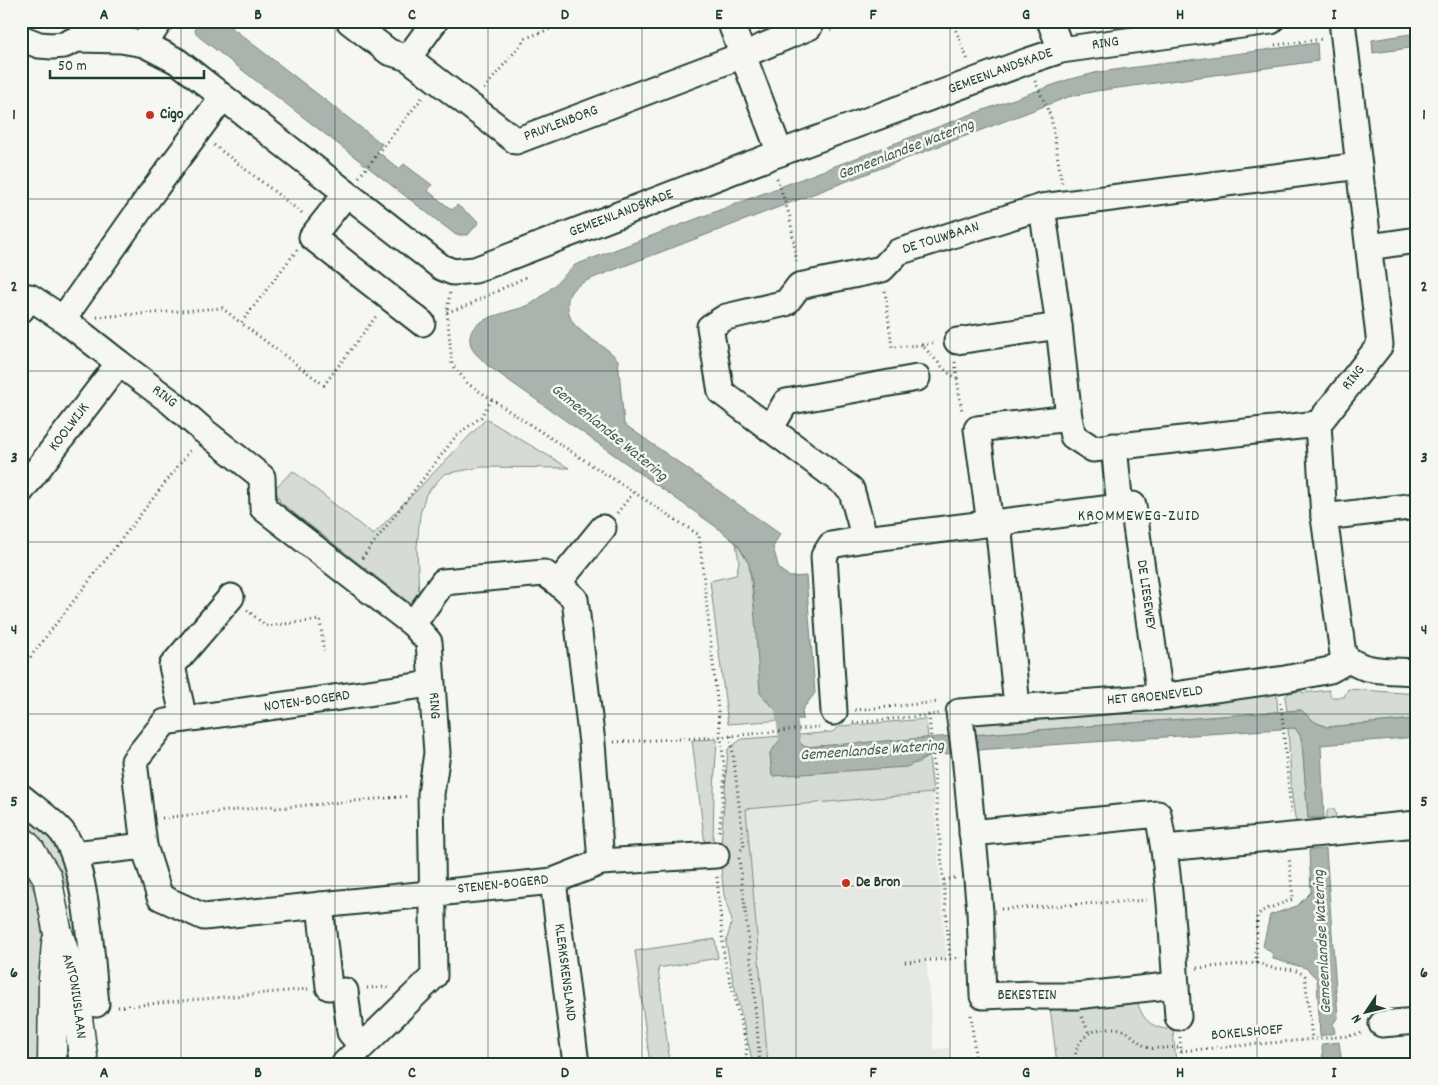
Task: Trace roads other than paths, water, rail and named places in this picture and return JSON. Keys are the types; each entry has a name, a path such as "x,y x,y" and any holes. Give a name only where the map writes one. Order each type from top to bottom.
{"main road":[{"name":"ANTONIUSLAAN","path":"21,840 29,848 47,877 57,929 73,980 86,1007 84,1064"},
{"name":"ANTONIUSLAAN","path":"52,1064 53,980 57,929"}],"street":[{"path":"144,44 160,21"},
{"name":"PRUYLENBORG","path":"349,21 389,52 408,58 516,141 743,55 808,27"},
{"path":"408,58 435,21"},
{"path":"730,21 782,164"},
{"path":"1050,21 1061,50"},
{"name":"RING","path":"1061,50 1241,23 1272,33"},
{"name":"RING","path":"1318,424 1380,345 1343,29"},
{"path":"23,38 39,45 52,46 64,45 77,39 104,38 144,44 176,61 346,194 316,232 390,298 422,323"},
{"name":"GEMEENLANDSKADE","path":"346,194 441,267 454,272 475,270 782,164 976,80 1061,50"},
{"path":"63,319 148,198 222,98"},
{"name":"DE TOUWBAAN","path":"770,428 721,392 710,327 726,317 786,303 799,286 882,269 898,252 1054,205 1359,166"},
{"path":"1054,205 1059,326 1069,418 1073,436 1093,449 1318,424 1324,517 1343,654 1348,660 1361,667 1417,672"},
{"path":"1369,246 1417,240"},
{"name":"RING","path":"21,310 30,297 63,319 119,364 171,402 262,477 263,508 414,624 429,642 437,753 431,794 434,976 344,1064"},
{"path":"957,341 1059,326"},
{"name":"KOOLWIJK","path":"21,492 119,364"},
{"path":"864,540 851,489 770,428 786,402 917,378"},
{"path":"1017,706 994,524 977,429 1069,418"},
{"path":"835,721 824,556 831,545 1120,507 1114,446"},
{"name":"DE LIESEWEY","path":"1120,507 1133,506 1160,697"},
{"path":"1324,517 1417,506"},
{"path":"558,583 603,528"},
{"path":"414,624 443,582 544,573 575,599 592,743 601,862"},
{"path":"184,719 172,666 231,597"},
{"name":"HET GROENEVELD","path":"961,721 1017,706 1160,697 1285,678 1330,670 1348,660"},
{"name":"NOTEN-BOGERD","path":"432,684 165,722 134,761 144,846 160,897 204,917 432,893"},
{"name":"BEKESTEIN","path":"961,721 980,911 983,996 1032,994 1035,996 1076,996 1176,978"},
{"path":"21,797 62,832 74,854 84,894 86,1007"},
{"path":"972,833 1158,814 1165,848 1178,1017"},
{"path":"1165,848 1417,824"},
{"path":"74,854 144,846"},
{"name":"STENEN-BOGERD","path":"432,893 553,881 601,862 728,853"},
{"name":"KLERKSKENSLAND","path":"553,881 576,1064"},
{"path":"320,905 337,989 350,1032 362,1046"},
{"path":"1382,1024 1417,1021"}],"water":[{"path":"198,21 223,21 382,144 377,151 399,169 404,164 432,185 428,191 452,210 457,205 479,222 468,235 456,235 198,36 195,31"},
{"path":"1417,33 1417,47 1373,53 1372,40"},
{"path":"1317,43 1318,61 1096,91 1068,97 598,276 574,288 568,298 571,320 618,360 624,424 780,534 773,547 779,569 790,577 806,576 815,693 802,710 803,719 784,720 760,693 753,590 749,564 738,545 719,529 487,365 473,350 470,339 472,330 479,323 531,304 548,291 575,265 964,117 1067,80 1099,72"},
{"path":"1301,710 1315,722 1327,727 1417,719 1417,737 1321,745 1324,818 1308,818 1302,742 1295,728 977,750 972,735"},
{"path":"799,735 799,742 805,747 952,736 954,753 929,756 907,767 772,776 770,753 783,736"},
{"path":"1326,849 1338,1017 1333,1024 1335,1033 1320,1036 1317,979 1306,968 1273,959 1273,954 1263,946 1270,915 1297,906 1311,892 1309,850"},
{"name":"Gemeenlandse Watering","path":"1339,1042 1342,1064 1323,1064 1322,1044"}],"waterway":[{"name":"Gemeenlandse Watering","path":"783,691 792,757 797,756"}],"place":[{"name":"Cigo","path":"150,115"},
{"name":"De Bron","path":"846,883"}],"district":[{"name":"KROMMEWEG-ZUID","path":"1139,516"}]}
